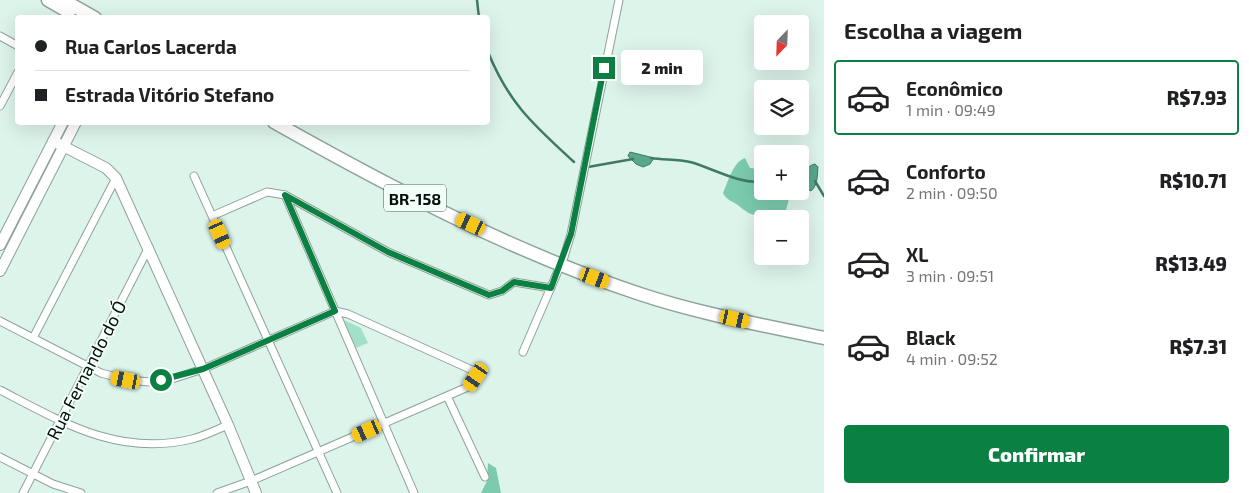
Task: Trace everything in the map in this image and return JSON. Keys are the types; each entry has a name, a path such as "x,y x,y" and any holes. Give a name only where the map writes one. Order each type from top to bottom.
{"highway":[{"path":"48,0 74,15"},
{"path":"63,0 90,15"},
{"name":"BR-158","path":"279,125 390,186 561,265 642,294 684,306 824,338"}],"street":[{"path":"523,352 561,265 571,234 618,0"},
{"path":"0,36 15,44"},
{"path":"0,106 15,78"},
{"path":"0,245 61,125"},
{"path":"0,271 74,125"},
{"path":"53,141 106,168 116,178 149,247 256,493"},
{"path":"194,176 337,493"},
{"path":"33,338 116,178"},
{"path":"212,216 267,192 285,195 388,252 489,295 502,291 514,282 551,288"},
{"path":"285,195 414,493"},
{"name":"Rua Fernando do Ó","path":"23,493 149,247"},
{"path":"0,321 113,378 150,382 172,379 203,369 335,311 348,314 472,370 476,377 470,386 251,481 217,493"},
{"path":"0,390 59,421 96,436 132,442 192,439 228,425"},
{"path":"447,396 485,477"},
{"path":"0,457 53,484 81,493"}],"shaded area":[{"path":"630,152 654,158 650,164 643,167 636,164 628,156"},
{"path":"745,158 750,168 754,168 754,200 789,200 786,210 754,210 754,215 750,214 725,196 723,193 731,173 741,160"},
{"path":"815,164 818,167 817,180 811,191 809,190 809,166"},
{"path":"344,320 361,328 368,343 356,348"},
{"path":"488,463 496,468 501,493 481,493 487,481"}],"waterway":[{"path":"477,0 479,15"},
{"path":"490,56 505,86 524,113 574,162"},
{"path":"651,158 698,164 736,179 754,182"},
{"path":"588,167 633,159"},
{"path":"815,181 824,196"}],"route":[{"path":"161,380 172,379 203,369 335,311 285,195 388,252 489,295 502,291 514,282 551,288 571,234 604,68"}]}
